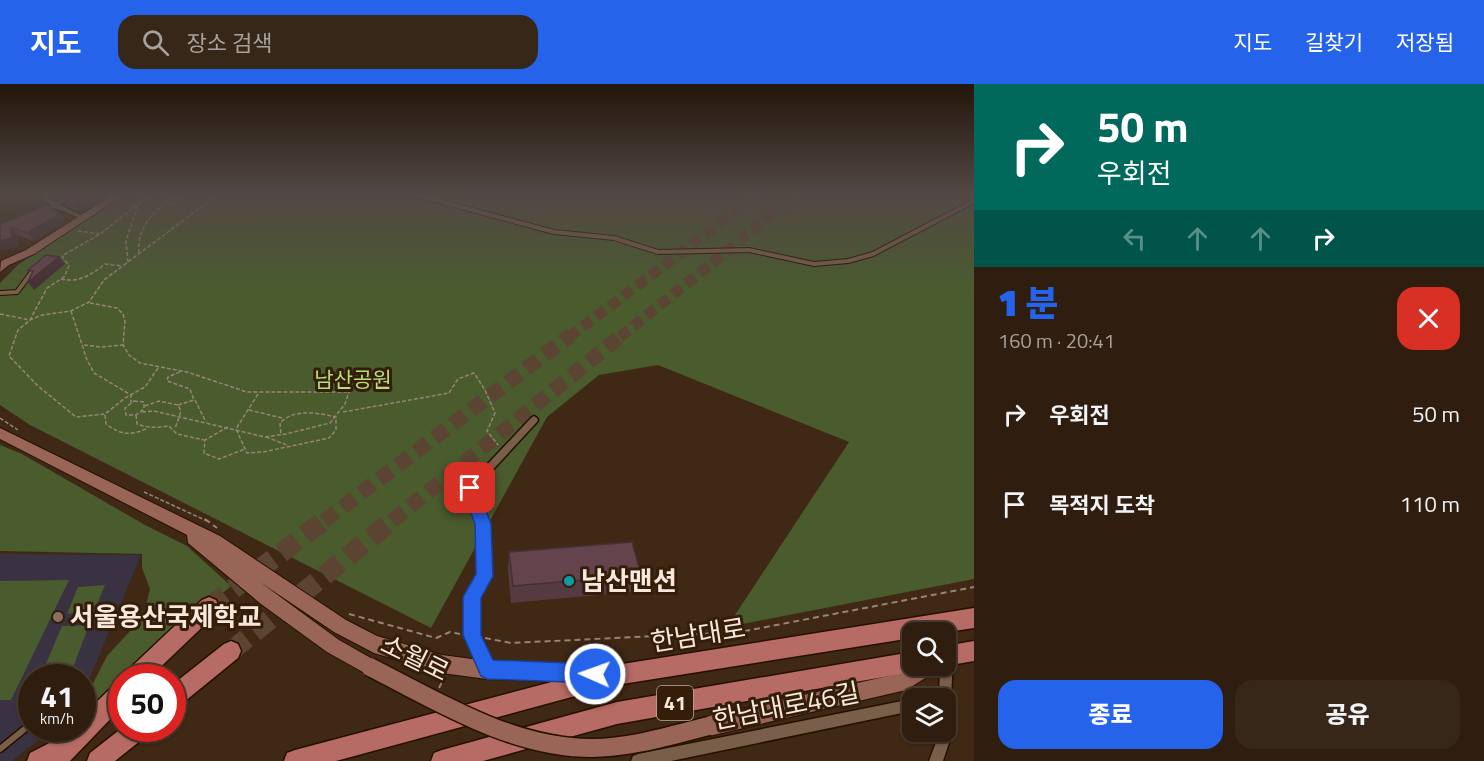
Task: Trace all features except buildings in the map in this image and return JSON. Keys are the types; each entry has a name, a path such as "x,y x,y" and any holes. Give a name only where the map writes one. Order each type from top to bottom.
{"main road":[{"path":"2,266 30,252 69,228"},
{"name":"소월로","path":"0,433 214,541 340,626 374,644 442,664 487,670 616,675"},
{"name":"소월로","path":"158,512 216,554 267,598 333,646 370,668 484,722 556,746 592,748 650,739 906,681 914,676"},
{"path":"149,664 209,608"},
{"name":"한남대로","path":"295,761 616,675 974,618"},
{"path":"186,688 231,651"},
{"path":"956,654 974,651"},
{"name":"41","path":"442,761 617,713 902,664"},
{"path":"50,760 75,739 108,705"},
{"path":"101,759 121,742"}],"street":[{"path":"487,670 472,635 472,597 484,576 483,524 470,488 534,420"},
{"name":"한남대로46길","path":"638,761 670,758 902,707"},
{"path":"936,761 943,742"}],"lane":[{"path":"538,228 554,232 614,238 658,252 749,250 814,264 848,261 873,254 923,228"},
{"path":"0,293 17,292 39,265"},
{"path":"0,748 18,734"}],"path":[{"path":"108,228 62,256 69,266 60,279 48,288 30,320 18,330 9,356 38,386 76,417 105,414 145,387 158,368"},
{"path":"128,262 125,258 131,228"},
{"path":"139,254 137,245 142,228"},
{"path":"1,315 30,320 71,310 89,302 104,280 174,228"},
{"path":"65,230 100,234"},
{"path":"60,279 75,283 92,275 105,264 123,266"},
{"path":"89,302 117,308 123,314 125,321 123,345 129,355 140,363 182,371 246,392 350,392"},
{"path":"71,310 87,360 94,373 131,395"},
{"path":"83,345 101,347 123,345"},
{"path":"182,371 168,377 167,381 190,389 206,422"},
{"path":"265,437 330,423 342,412 356,372"},
{"path":"342,412 449,393 458,380 474,373 485,390 495,413 488,431 503,452"},
{"path":"236,429 259,393"},
{"path":"131,395 131,403"},
{"path":"142,412 145,406 159,401 178,405 195,400"},
{"path":"145,406 141,401 131,403 125,408 124,413 129,416 154,411 236,429 287,446"},
{"path":"175,429 181,411 178,405"},
{"path":"247,410 283,419 318,412 336,417"},
{"path":"105,414 106,424 123,434 132,435 148,428 169,426 175,429 177,434 205,440 228,427"},
{"path":"136,415 137,424 148,428"},
{"path":"236,429 247,453 262,452 329,438 336,430 336,417"},
{"path":"281,435 279,424 283,419"},
{"path":"205,440 204,453 210,458 220,459 234,456 245,449"},
{"path":"450,632 511,643 740,632 974,587"}],"shaded area":[{"name":"서울용산국제학교","path":"0,554 141,555 96,664 18,664 18,742 36,742 12,761 0,761"}],"green space":[{"name":"남산공원","path":"74,228 974,228 974,579 727,627 849,442 658,365 599,375 547,417 431,628 30,425 0,405 0,283 19,264"},
{"path":"0,445 22,454 145,525 187,546 231,586 140,664 108,664 108,692 96,702 96,678 107,656 143,617 150,589 142,568 142,554 0,551"},
{"path":"69,580 28,664 18,664 18,686 11,700 0,700 0,581"},
{"path":"105,585 94,612 67,614 78,587"},
{"path":"89,625 74,664 46,664 62,626"}],"tunnel":[{"path":"569,337 714,228"},
{"path":"620,337 756,228"},
{"path":"324,521 571,335"},
{"path":"392,521 622,335"},
{"path":"209,607 326,519"},
{"path":"231,651 394,519"}],"place":[{"name":"남산맨션","path":"569,581"},
{"name":"서울용산국제학교","path":"58,617"}],"route":[{"path":"470,488 483,524 484,576 472,597 472,635 487,670 595,674"}]}
